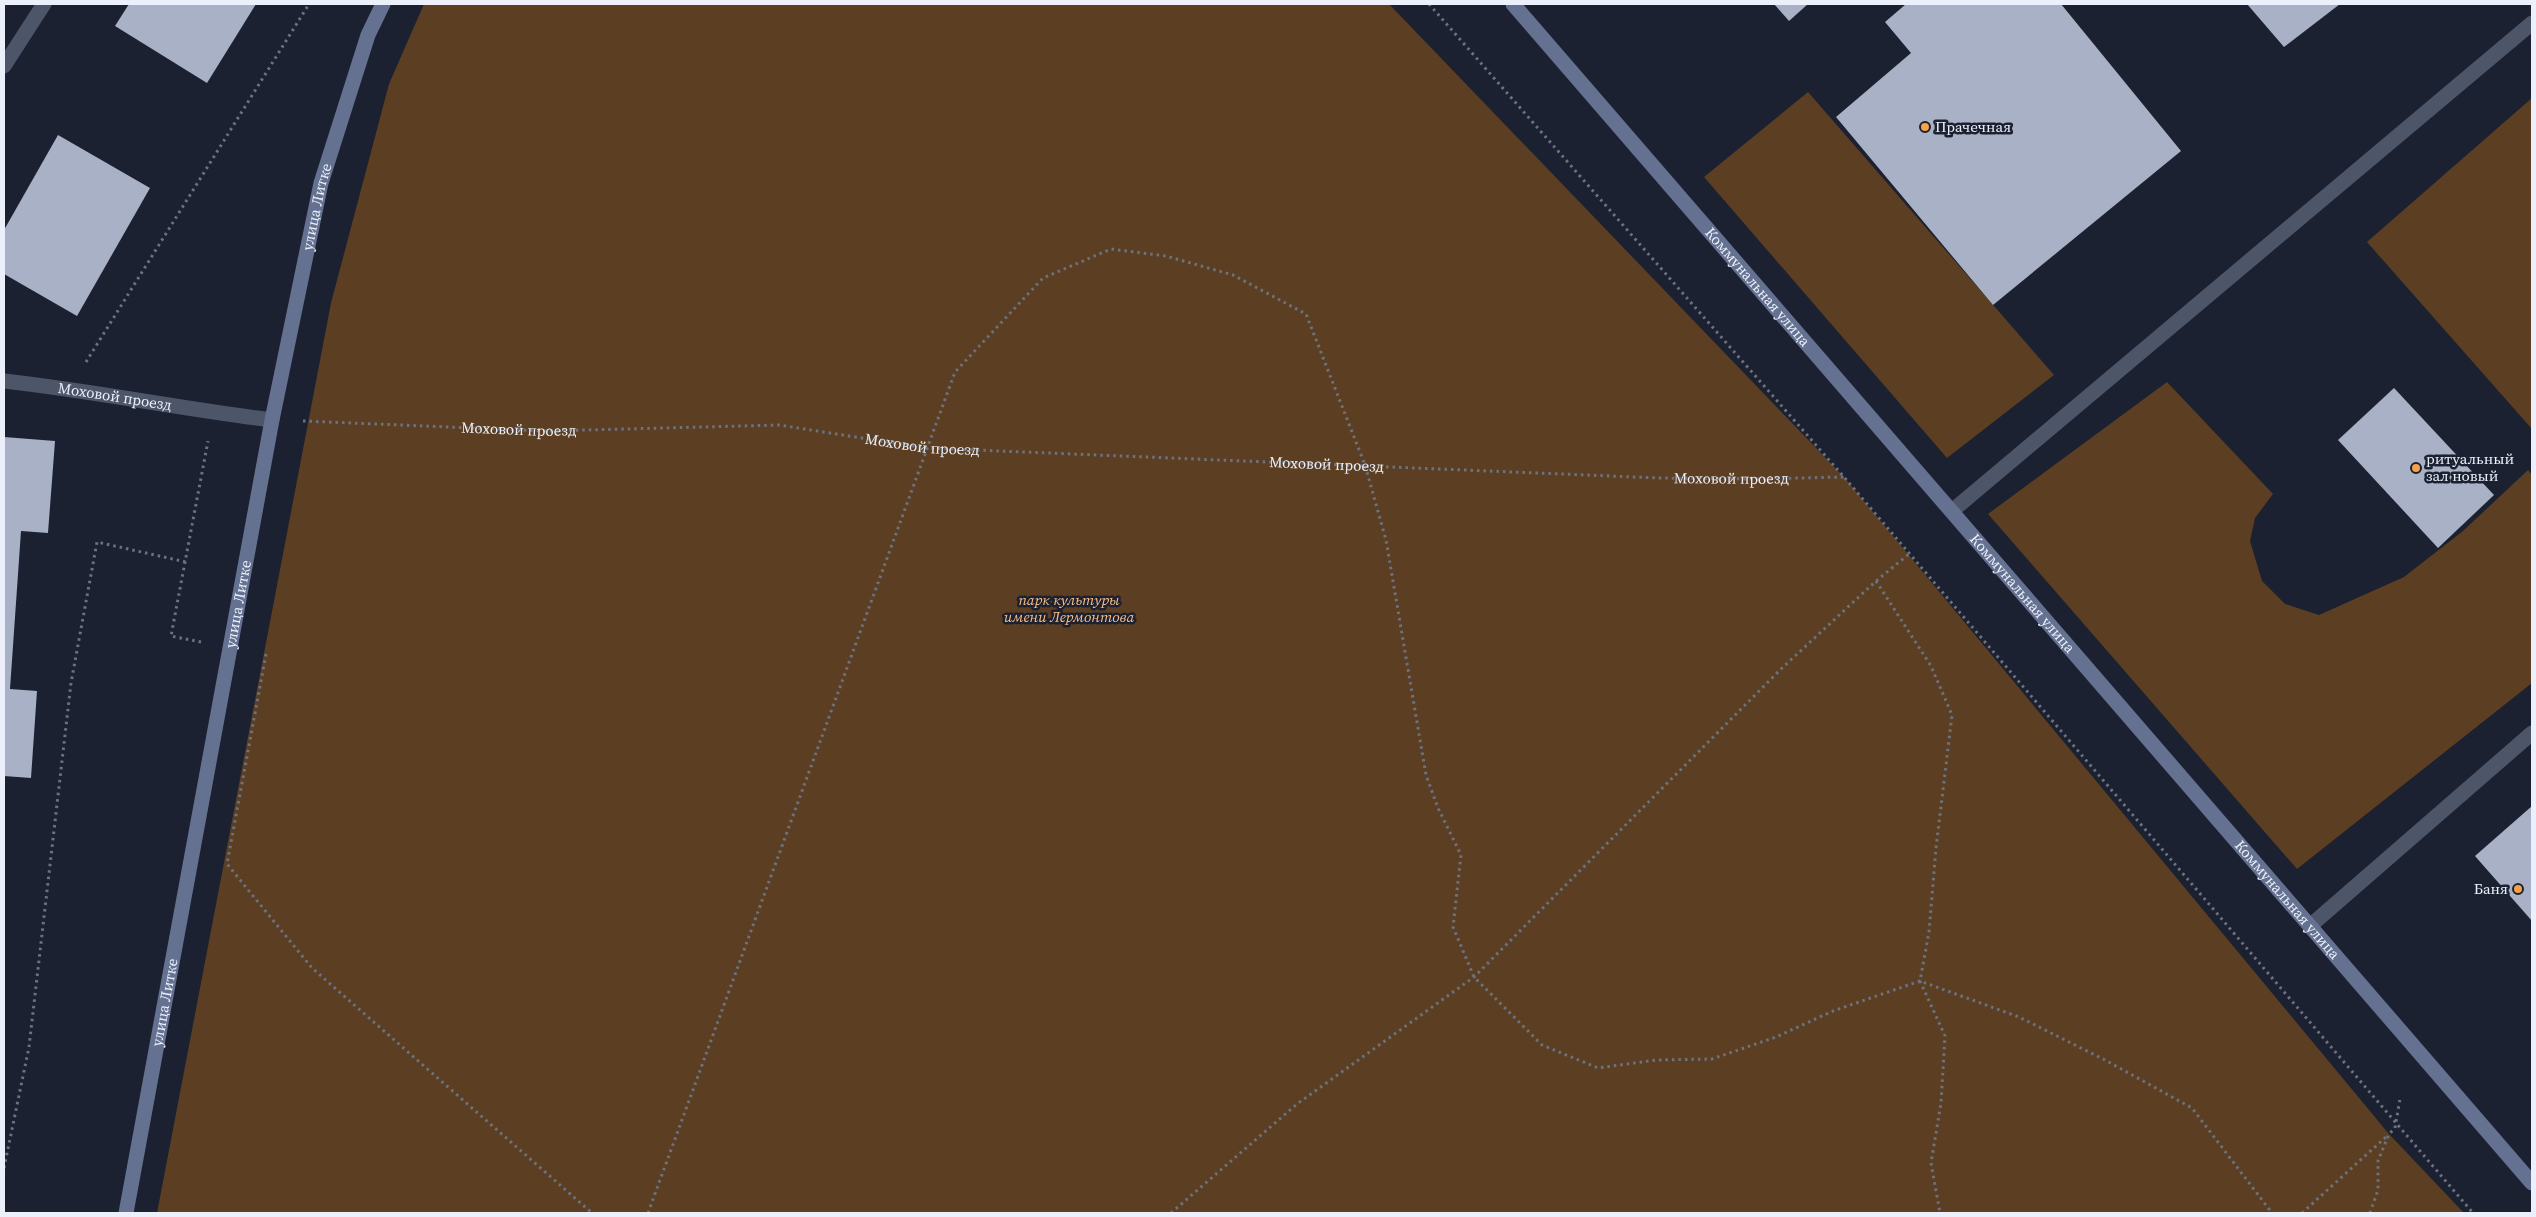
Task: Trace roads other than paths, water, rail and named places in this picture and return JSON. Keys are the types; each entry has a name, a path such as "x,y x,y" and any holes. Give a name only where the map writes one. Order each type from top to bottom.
{"street":[{"path":"4,66 44,4"},
{"name":"улица Литке","path":"126,1213 272,420 320,183 368,35 383,4"},
{"name":"Коммунальная улица","path":"1513,4 2532,1183"},
{"path":"1952,511 2532,23"},
{"name":"Моховой проезд","path":"4,381 70,388 272,420"},
{"path":"2310,926 2532,732"}],"place":[{"name":"Прачечная","path":"1925,127"},
{"name":"ритуальный зал новый","path":"2416,468"},
{"name":"Баня","path":"2518,889"}],"park label":[{"name":"парк культуры имени Лермонтова","path":"1069,608"}]}
